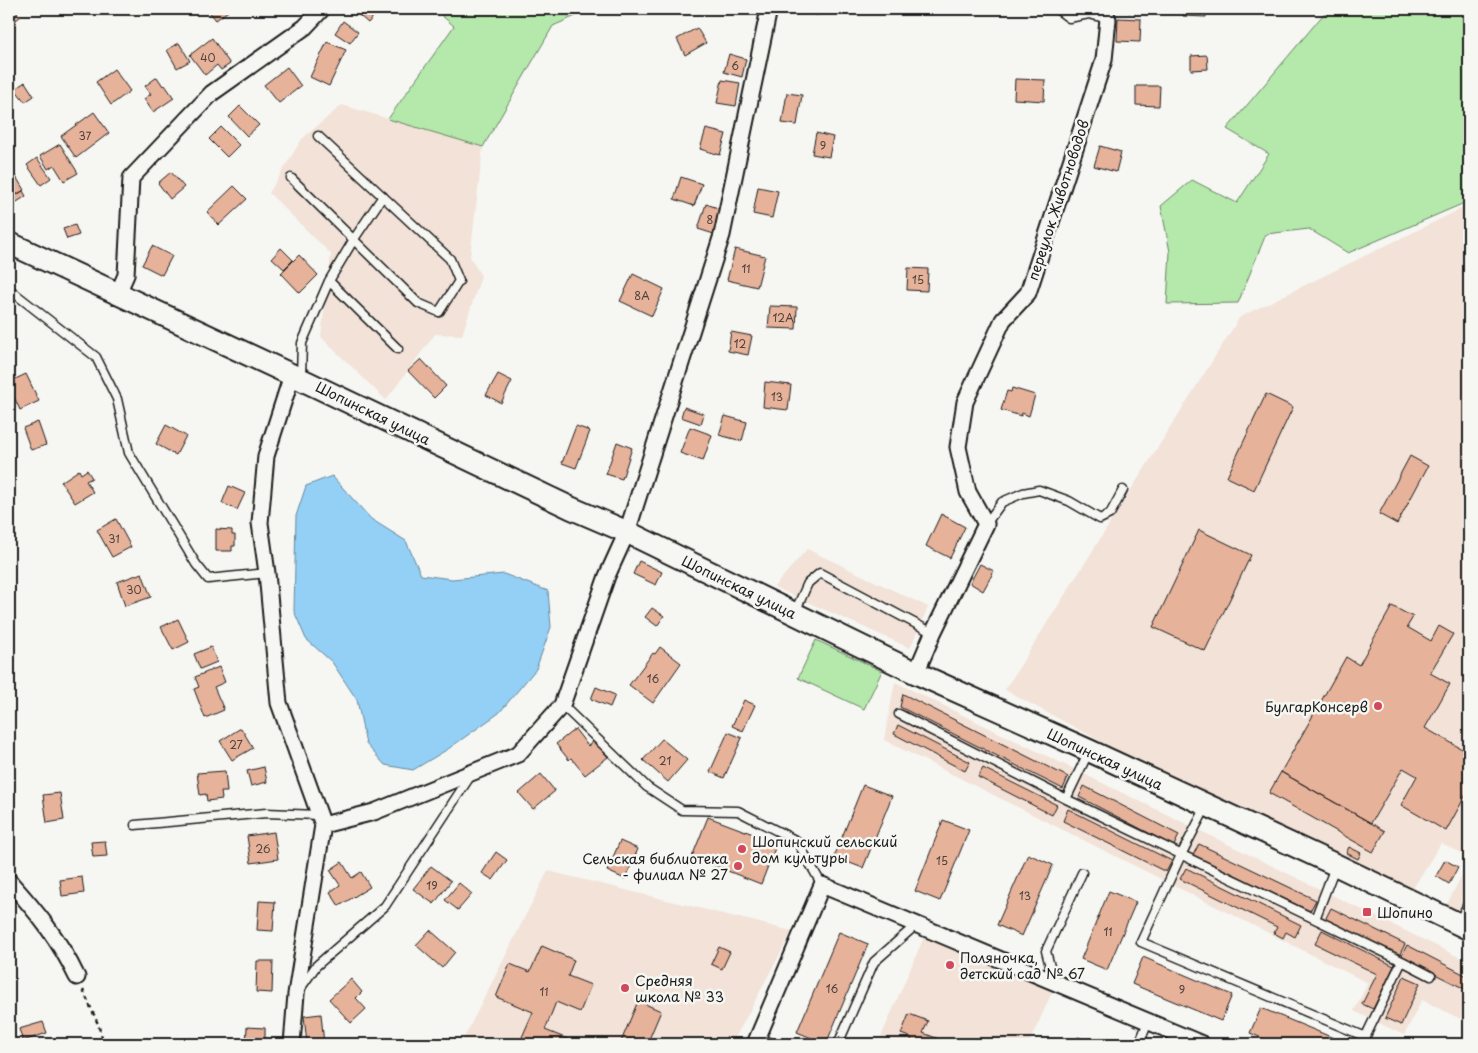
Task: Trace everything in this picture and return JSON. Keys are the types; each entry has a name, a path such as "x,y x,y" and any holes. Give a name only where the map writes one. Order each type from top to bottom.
{"street":[{"path":"118,293 126,275 132,178 212,94 305,27 322,9"},
{"path":"320,820 374,812 518,754 562,706 607,576 627,532 722,235 770,9"},
{"name":"переулок Животноводов","path":"986,524 968,492 958,447 965,402 1003,320 1028,293 1104,60 1110,14"},
{"name":"Шопинская улица","path":"9,243 571,508 627,532 916,674 1090,750 1464,926"},
{"path":"292,1044 296,994 320,820 279,703 267,573 260,523 266,456 296,377"},
{"path":"916,674 933,633 986,524"},
{"path":"9,881 34,910 65,952 77,977"},
{"path":"756,1041 822,885 1202,1044"}],"lane":[{"path":"1057,9 1069,18 1089,14 1110,14"},
{"path":"291,178 418,304 439,312 459,281 450,259 318,136"},
{"path":"296,377 302,343 329,281 383,196"},
{"path":"329,281 398,349"},
{"path":"9,289 96,357 117,399 129,453 196,564 208,579 267,573"},
{"path":"986,524 1002,502 1023,493 1040,490 1069,501 1100,519 1110,514 1123,490"},
{"path":"794,614 808,583 820,573 933,633"},
{"path":"562,706 648,787 682,810 738,811 797,841 822,885"},
{"path":"899,714 1066,799 1431,976"},
{"path":"1066,799 1090,750"},
{"path":"296,994 316,966 385,906 472,773"},
{"path":"1207,806 1181,855 1141,942 1364,1040 1402,961"},
{"path":"135,825 266,813 320,820"},
{"path":"1315,919 1336,865"},
{"path":"1054,982 1046,951 1082,873"},
{"path":"1464,926 1469,902"},
{"path":"838,1044 874,962 916,925"},
{"path":"1139,1044 1148,1022"},
{"path":"756,1041 774,1044"}],"path":[{"path":"77,977 98,1024 104,1044"}],"shaded area":[{"path":"342,105 483,147 470,257 481,276 462,335 435,334 386,400 321,337 331,254 269,193 302,139"},
{"path":"1469,205 1469,857 1441,843 1404,903 1005,690 1240,317"},
{"path":"807,549 928,607 910,648 774,587"},
{"path":"895,682 1469,962 1469,1023 1422,1000 1404,1035 1354,1011 1368,983 884,740"},
{"path":"1469,861 1469,934 1439,920"},
{"name":"Средняя школа № 33","path":"548,871 792,931 732,1044 461,1044"},
{"name":"Поляночка, детский сад № 67","path":"924,937 1052,992 1029,1044 878,1044"}],"green space":[{"path":"434,9 591,9 553,26 483,147 388,119 454,26"},
{"path":"1328,9 1469,9 1469,201 1348,253 1309,229 1266,234 1238,303 1167,304 1170,252 1161,206 1192,180 1237,203 1269,154 1227,129"},
{"path":"816,640 882,671 864,709 798,678"}],"water":[{"path":"332,476 371,519 406,541 421,575 452,579 504,574 548,591 551,627 536,669 499,713 448,749 413,770 385,765 366,744 357,700 332,662 306,639 294,611 296,516 306,486"}],"building":[{"path":"9,9 14,9 20,17 9,25"},
{"path":"207,9 231,9 216,20"},
{"path":"352,9 376,9 378,11 368,23"},
{"path":"804,9 819,9 818,15 803,13"},
{"path":"1128,9 1143,9 1143,11 1128,12"},
{"path":"1183,9 1206,9 1206,17 1183,16"},
{"path":"1118,18 1141,19 1140,42 1117,41"},
{"path":"343,21 358,32 350,43 335,33"},
{"path":"697,28 706,43 685,55 677,39"},
{"path":"212,38 230,64 221,70 217,65 205,75 190,55"},
{"path":"327,42 346,50 329,86 310,77"},
{"path":"179,43 190,61 177,68 167,50"},
{"path":"729,54 746,59 742,77 724,72"},
{"path":"1207,55 1208,69 1191,70 1191,56"},
{"path":"287,67 301,86 279,103 264,85"},
{"path":"114,69 130,91 111,105 96,82"},
{"path":"157,77 174,98 153,112 144,99 151,94 145,86"},
{"path":"1015,79 1045,80 1044,101 1014,99"},
{"path":"722,80 740,83 736,106 717,103"},
{"path":"25,82 34,96 25,102 15,89"},
{"path":"1136,86 1160,86 1159,106 1136,105"},
{"path":"787,93 802,95 797,125 782,123"},
{"path":"240,106 259,125 247,136 229,117"},
{"path":"94,112 109,133 76,158 61,136"},
{"path":"221,127 239,145 227,157 209,139"},
{"path":"706,129 726,134 720,155 700,149"},
{"path":"816,133 833,137 829,157 812,154"},
{"path":"60,144 78,173 64,181 54,165 48,169 40,156"},
{"path":"1100,146 1121,152 1116,172 1094,166"},
{"path":"37,158 51,178 41,185 27,165"},
{"path":"171,172 184,187 170,199 158,183"},
{"path":"15,175 24,190 9,199 9,179"},
{"path":"681,177 702,184 694,206 674,199"},
{"path":"234,186 247,199 219,225 207,212"},
{"path":"758,187 778,191 772,218 753,214"},
{"path":"23,191 26,196 14,204 11,198"},
{"path":"706,204 721,209 714,234 698,229"},
{"path":"75,225 79,235 67,239 63,229"},
{"path":"152,246 172,256 162,275 142,265"},
{"path":"281,248 293,260 284,269 272,258"},
{"path":"735,249 765,256 757,287 727,280"},
{"path":"299,255 318,275 300,293 281,273"},
{"path":"908,268 928,269 927,291 907,290"},
{"path":"633,274 664,289 652,316 620,301"},
{"path":"770,306 797,307 796,329 768,328"},
{"path":"731,332 752,336 748,355 728,351"},
{"path":"421,359 446,386 434,398 408,371"},
{"path":"26,374 39,401 20,410 9,382"},
{"path":"498,374 512,381 501,403 486,395"},
{"path":"765,382 791,385 788,410 763,407"},
{"path":"1012,388 1035,395 1029,416 1022,413 1021,416 1001,410 1007,391 1011,392"},
{"path":"1266,394 1293,407 1254,490 1227,477"},
{"path":"684,407 704,414 701,424 681,417"},
{"path":"725,416 747,422 742,441 719,435"},
{"path":"38,422 46,445 31,450 23,428"},
{"path":"166,425 186,436 176,455 156,444"},
{"path":"576,426 590,431 576,468 562,463"},
{"path":"690,427 712,435 703,461 680,453"},
{"path":"617,442 632,448 622,479 606,474"},
{"path":"1410,456 1428,466 1397,524 1379,514"},
{"path":"79,470 81,474 87,470 92,478 86,481 93,492 75,503 61,482"},
{"path":"229,486 245,493 237,510 222,503"},
{"path":"941,514 965,527 950,558 926,546"},
{"path":"116,519 131,547 112,557 97,530"},
{"path":"216,529 232,530 232,535 235,535 235,546 232,546 232,551 216,551"},
{"path":"1199,530 1251,555 1205,651 1153,627"},
{"path":"639,561 662,572 656,585 633,574"},
{"path":"980,564 994,571 983,591 970,583"},
{"path":"142,573 151,597 125,606 117,582"},
{"name":"БулгарКонсерв","path":"1392,606 1413,617 1407,627 1431,641 1439,626 1453,634 1430,673 1450,684 1425,728 1469,753 1469,789 1446,831 1401,805 1417,776 1403,768 1371,823 1281,772 1346,657 1359,665"},
{"path":"652,608 664,616 657,626 645,617"},
{"path":"178,619 189,642 173,650 161,627"},
{"path":"211,647 217,662 200,669 194,654"},
{"path":"660,647 681,663 653,703 629,685 653,653 655,654"},
{"path":"219,667 225,682 214,687 224,710 205,718 194,689 199,687 195,677"},
{"path":"596,687 615,695 610,707 591,699"},
{"path":"903,694 1068,777 1063,789 900,707"},
{"path":"744,700 755,705 743,731 732,726"},
{"path":"898,725 970,762 965,771 894,734"},
{"path":"241,728 253,748 232,760 220,741"},
{"path":"575,729 588,746 594,741 608,757 585,775 556,744"},
{"path":"728,732 742,738 724,778 710,772"},
{"path":"662,739 687,760 668,782 643,760"},
{"path":"264,767 267,782 251,786 247,771"},
{"path":"983,768 1057,805 1052,815 978,777"},
{"path":"225,771 227,792 221,792 222,799 207,801 206,794 200,795 197,773"},
{"path":"1281,772 1385,831 1373,852 1269,793"},
{"path":"541,774 555,791 533,809 519,793"},
{"path":"863,785 892,796 863,868 834,857"},
{"path":"1084,786 1179,835 1174,846 1079,797"},
{"path":"60,793 64,820 47,823 43,795"},
{"path":"1068,809 1172,861 1166,872 1063,821"},
{"path":"708,817 777,843 761,884 692,857"},
{"path":"943,820 969,830 940,901 915,891"},
{"path":"274,832 278,859 251,863 247,836"},
{"path":"105,841 107,856 93,857 91,842"},
{"path":"620,841 638,849 625,879 607,871"},
{"path":"1199,844 1316,900 1310,911 1193,855"},
{"path":"1349,847 1361,853 1358,859 1346,853"},
{"path":"496,852 507,860 493,880 482,873"},
{"path":"1028,854 1053,865 1022,936 997,925"},
{"path":"1445,860 1458,867 1449,884 1436,876"},
{"path":"342,862 352,878 361,872 370,887 339,906 330,892 340,885 330,870"},
{"path":"431,866 451,881 434,904 413,889"},
{"path":"1186,868 1301,925 1295,937 1286,932 1283,938 1274,933 1277,927 1180,879"},
{"path":"82,877 84,893 62,896 60,880"},
{"path":"459,883 472,894 458,910 445,900"},
{"path":"1109,891 1136,902 1107,970 1081,959"},
{"path":"259,901 275,902 273,931 257,930"},
{"path":"1331,908 1405,944 1399,956 1325,920"},
{"path":"430,930 455,952 442,968 416,945"},
{"path":"1322,930 1394,966 1373,1009 1362,1004 1377,974 1315,944"},
{"path":"839,932 868,944 826,1044 797,1032"},
{"path":"1407,945 1469,977 1469,991 1401,957"},
{"path":"542,946 574,960 568,976 591,985 580,1012 556,1002 545,1030 580,1044 519,1044 533,1012 496,997 510,964 530,972"},
{"path":"719,947 730,952 722,969 711,964"},
{"path":"1143,957 1232,995 1221,1021 1132,984"},
{"path":"257,961 273,961 272,993 256,992"},
{"path":"1404,976 1420,983 1401,1025 1385,1018"},
{"path":"351,979 362,992 356,998 366,1009 351,1023 329,999"},
{"path":"638,1001 661,1011 647,1044 620,1044"},
{"path":"1261,1008 1348,1044 1276,1044 1250,1033"},
{"path":"321,1014 324,1044 307,1044 304,1016"},
{"path":"909,1014 928,1021 923,1033 952,1044 909,1044 912,1038 901,1034"},
{"path":"43,1022 47,1033 23,1041 19,1029"},
{"path":"247,1027 265,1028 265,1044 246,1044"},
{"path":"1078,1037 1098,1044 1076,1044"}],"place":[{"name":"БулгарКонсерв","path":"1378,706"},
{"name":"Шопинский сельский дом культуры","path":"742,849"},
{"name":"Сельская библиотека - филиал № 27","path":"738,866"},
{"name":"Шопино","path":"1367,912"},
{"name":"Поляночка, детский сад № 67","path":"950,965"},
{"name":"Средняя школа № 33","path":"625,988"}]}
